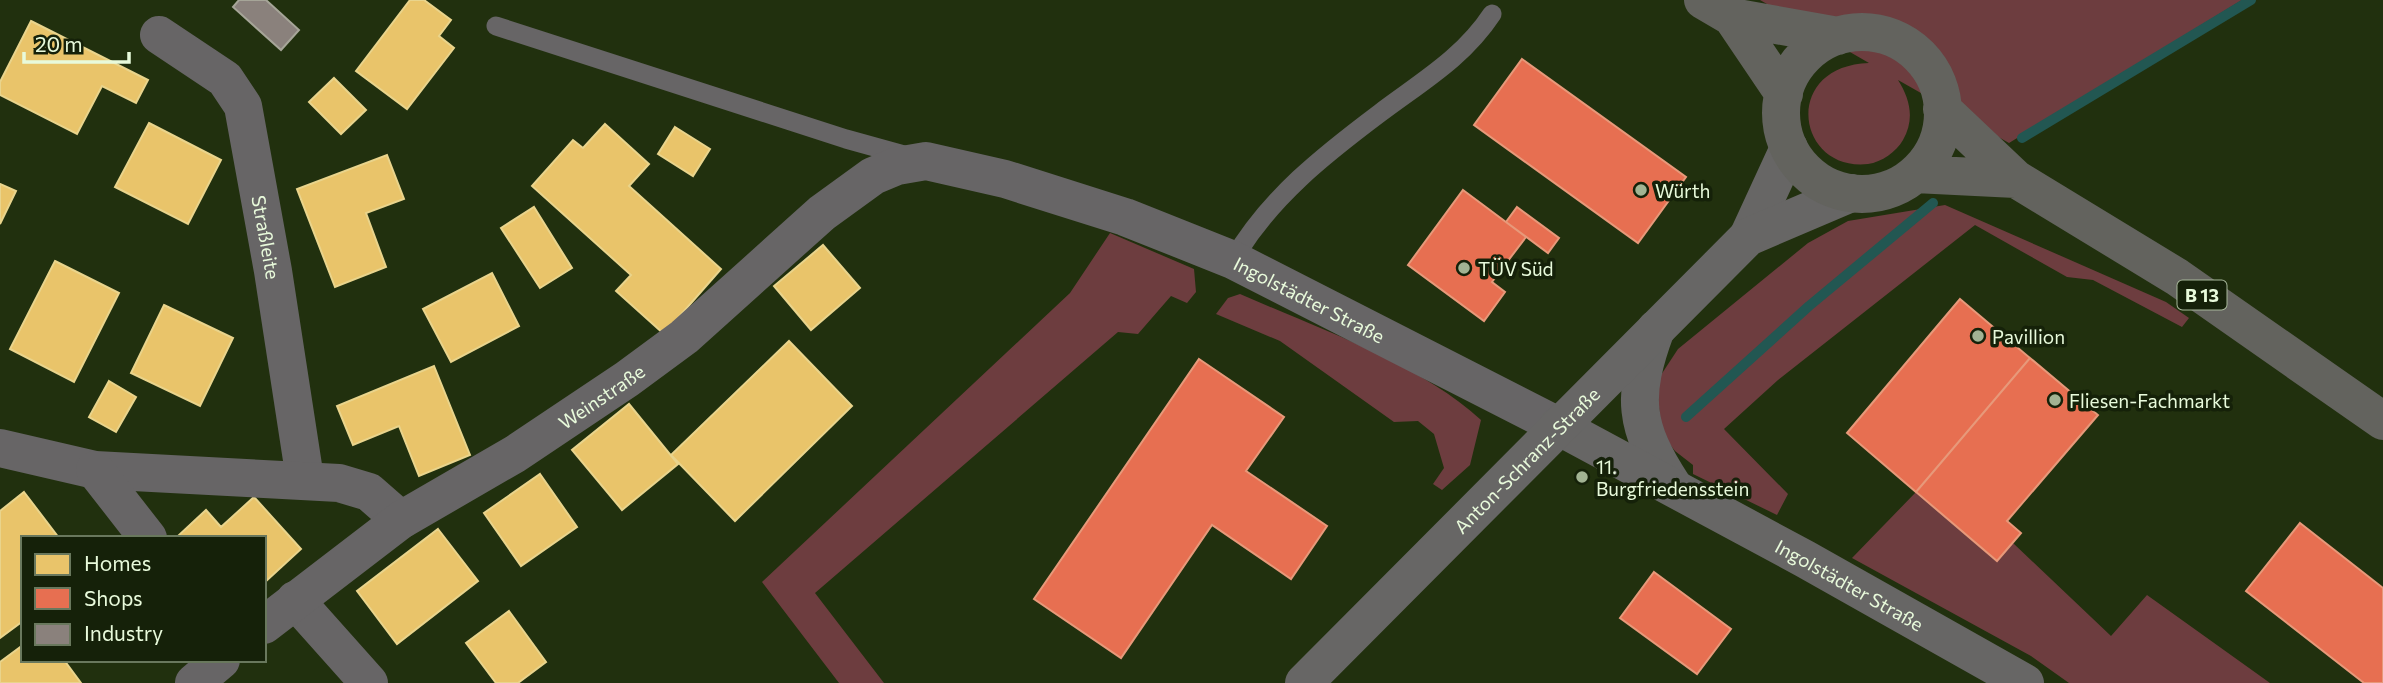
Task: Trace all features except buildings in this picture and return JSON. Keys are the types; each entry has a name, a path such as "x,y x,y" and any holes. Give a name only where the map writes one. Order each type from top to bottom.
{"main road":[{"path":"1717,8 1838,36 1875,33 1908,47 1933,74 1942,109 1936,145 1915,174 1885,191 1851,194 1832,188 1814,179 1800,165 1789,148 1781,121 1783,94 1800,61 1818,46 1838,36"},
{"path":"1717,8 1783,94"},
{"name":"B 13","path":"1942,109 2016,179 2177,277 2383,421"},
{"name":"Anton-Schranz-Straße","path":"1304,683 1748,237 1789,148"},
{"name":"B 13","path":"1915,174 2016,179"},
{"name":"Anton-Schranz-Straße","path":"1748,237 1851,194"},
{"name":"Ingolstädter Straße","path":"1656,327 1645,358 1641,424 1649,447 1674,487"},
{"name":"Ingolstädter Straße","path":"1558,426 1674,487 2005,678"}],"street":[{"name":"Straßleite","path":"159,35 225,79 243,106 273,271 305,479"},
{"name":"Ingolstädter Straße","path":"926,161 1005,179 1125,217 1233,260 1558,426"},
{"name":"Weinstraße","path":"266,623 401,520 515,454 684,337 822,213 873,176 897,166 926,161"},
{"path":"0,448 95,470 210,478 305,479 339,483 369,492 401,520"},
{"path":"95,470 146,536"},
{"path":"295,600 369,683"},
{"path":"194,683 219,662"}],"lane":[{"path":"1233,260 1250,230 1283,193 1318,160 1462,52 1492,15"},
{"path":"496,26 846,139 926,161"}],"shaded area":[{"path":"1760,0 2242,0 2009,143 1898,80 1906,94 1909,109 1907,132 1893,152 1868,164 1844,162 1825,152 1813,136 1808,118 1811,98 1822,81 1841,69 1869,63"},
{"path":"1945,205 2166,302 2189,318 2182,327 2093,280 2067,277 1975,225 1778,380 1724,429 1788,494 1777,515 1693,474 1693,465 1675,451 1661,433 1657,381 1678,349 1808,243 1848,221"},
{"path":"1110,233 1194,269 1196,292 1187,303 1171,296 1138,334 1118,332 815,593 884,683 839,683 762,582 1070,293"},
{"path":"1240,294 1366,348 1428,381 1456,400 1481,420 1470,465 1442,490 1433,484 1444,468 1434,434 1418,421 1394,422 1280,341 1216,314 1228,298"},
{"path":"1916,492 1996,561 2013,543 2111,636 2147,595 2270,683 2069,683 2031,656 1852,558"}],"waterway":[{"path":"2022,138 2251,0"},
{"path":"1686,417 1809,306 1933,203"}],"place":[{"name":"Würth","path":"1641,190"},
{"name":"TÜV Süd","path":"1464,268"},
{"name":"Pavillion","path":"1978,336"},
{"name":"Fliesen-Fachmarkt","path":"2055,400"},
{"name":"11. Burgfriedensstein","path":"1582,477"}]}
